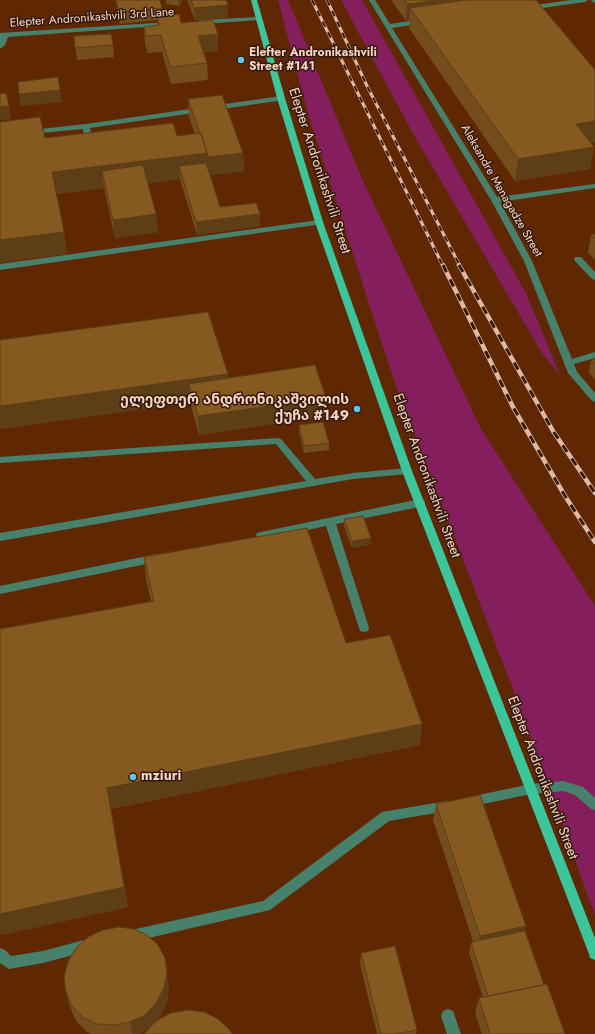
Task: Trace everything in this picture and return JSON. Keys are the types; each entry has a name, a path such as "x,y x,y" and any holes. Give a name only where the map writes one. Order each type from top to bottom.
{"main road":[{"name":"Elepter Andronikashvili Street","path":"254,0 281,98 319,222 407,471 595,954"}],"street":[{"name":"Aleksandre Managadze Street","path":"372,0 495,200 528,261 573,373 595,399"},
{"path":"522,8 585,0"},
{"name":"Elepter Andronikashvili 3rd Lane","path":"195,23 258,19"},
{"path":"389,26 428,21"},
{"name":"Elepter Andronikashvili 3rd Lane","path":"3,35 179,24"},
{"path":"0,47 2,45 3,35"},
{"path":"24,133 86,126 281,98"},
{"path":"86,126 90,147"},
{"path":"495,200 595,186"},
{"path":"0,266 319,222"},
{"path":"578,259 595,277"},
{"path":"569,363 595,355"},
{"path":"0,460 278,441 312,483"},
{"path":"0,537 353,476 407,471"},
{"path":"253,538 420,503"},
{"path":"330,522 364,628"},
{"path":"0,590 169,555"},
{"path":"123,938 266,906 386,816 473,802 531,790 563,786 579,791 595,805"},
{"path":"0,954 10,963 43,957 100,942"},
{"path":"448,1016 454,1034"}],"shaded area":[{"path":"278,0 288,0 362,179 481,429 595,606 595,915 511,684 392,375 308,114"},
{"path":"341,0 362,0 526,293 560,375 542,353 411,130"}],"building":[{"path":"116,0 160,0 162,8 119,12"},
{"path":"191,0 226,0 228,5 194,8"},
{"path":"404,0 438,0 407,4"},
{"path":"466,0 536,0 595,70 595,121 576,124 594,147 518,159 410,8"},
{"path":"179,14 181,23 213,20 218,34 198,36 207,63 170,67 161,35 146,36 144,27 159,25 157,16"},
{"path":"111,34 113,45 75,48 74,36"},
{"path":"58,77 60,90 19,94 18,82"},
{"path":"6,93 9,106 0,107 0,94"},
{"path":"222,95 243,153 208,157 201,133 188,99"},
{"path":"40,117 45,138 173,123 177,136 201,133 207,153 52,172 64,232 0,240 0,122"},
{"path":"206,163 220,207 256,203 260,214 196,222 179,166"},
{"path":"143,165 156,214 113,220 102,171"},
{"path":"208,312 228,374 0,406 0,340"},
{"path":"315,365 326,398 198,416 189,384"},
{"path":"323,422 329,443 304,446 299,425"},
{"path":"363,516 371,538 352,541 344,519"},
{"name":"mziuri","path":"307,528 346,643 390,635 422,724 107,788 124,887 0,914 0,629 154,601 144,557"},
{"path":"480,795 526,926 480,936 436,804"},
{"path":"119,927 134,929 147,935 158,945 165,958 167,973 164,988 156,1003 145,1015 130,1022 114,1025 97,1024 83,1017 72,1006 66,992 64,977 68,962 76,948 88,937 103,930"},
{"path":"525,931 544,985 488,996 471,942"},
{"path":"395,946 417,1030 395,1034 381,1034 361,953"},
{"path":"547,984 565,1034 490,1034 479,998"},
{"path":"188,1010 204,1012 218,1019 230,1030 232,1034 144,1034 156,1021 171,1013"}],"railway":[{"path":"312,0 443,266"},
{"path":"327,0 368,88 460,266"},
{"path":"443,265 513,407 565,496 595,542"},
{"path":"459,265 553,431 595,493"}],"place":[{"name":"Elefter Andronikashvili Street #141","path":"241,60"},
{"name":"ელეფთერ ანდრონიკაშვილის ქუჩა #149","path":"357,409"},
{"name":"mziuri","path":"133,777"}]}
